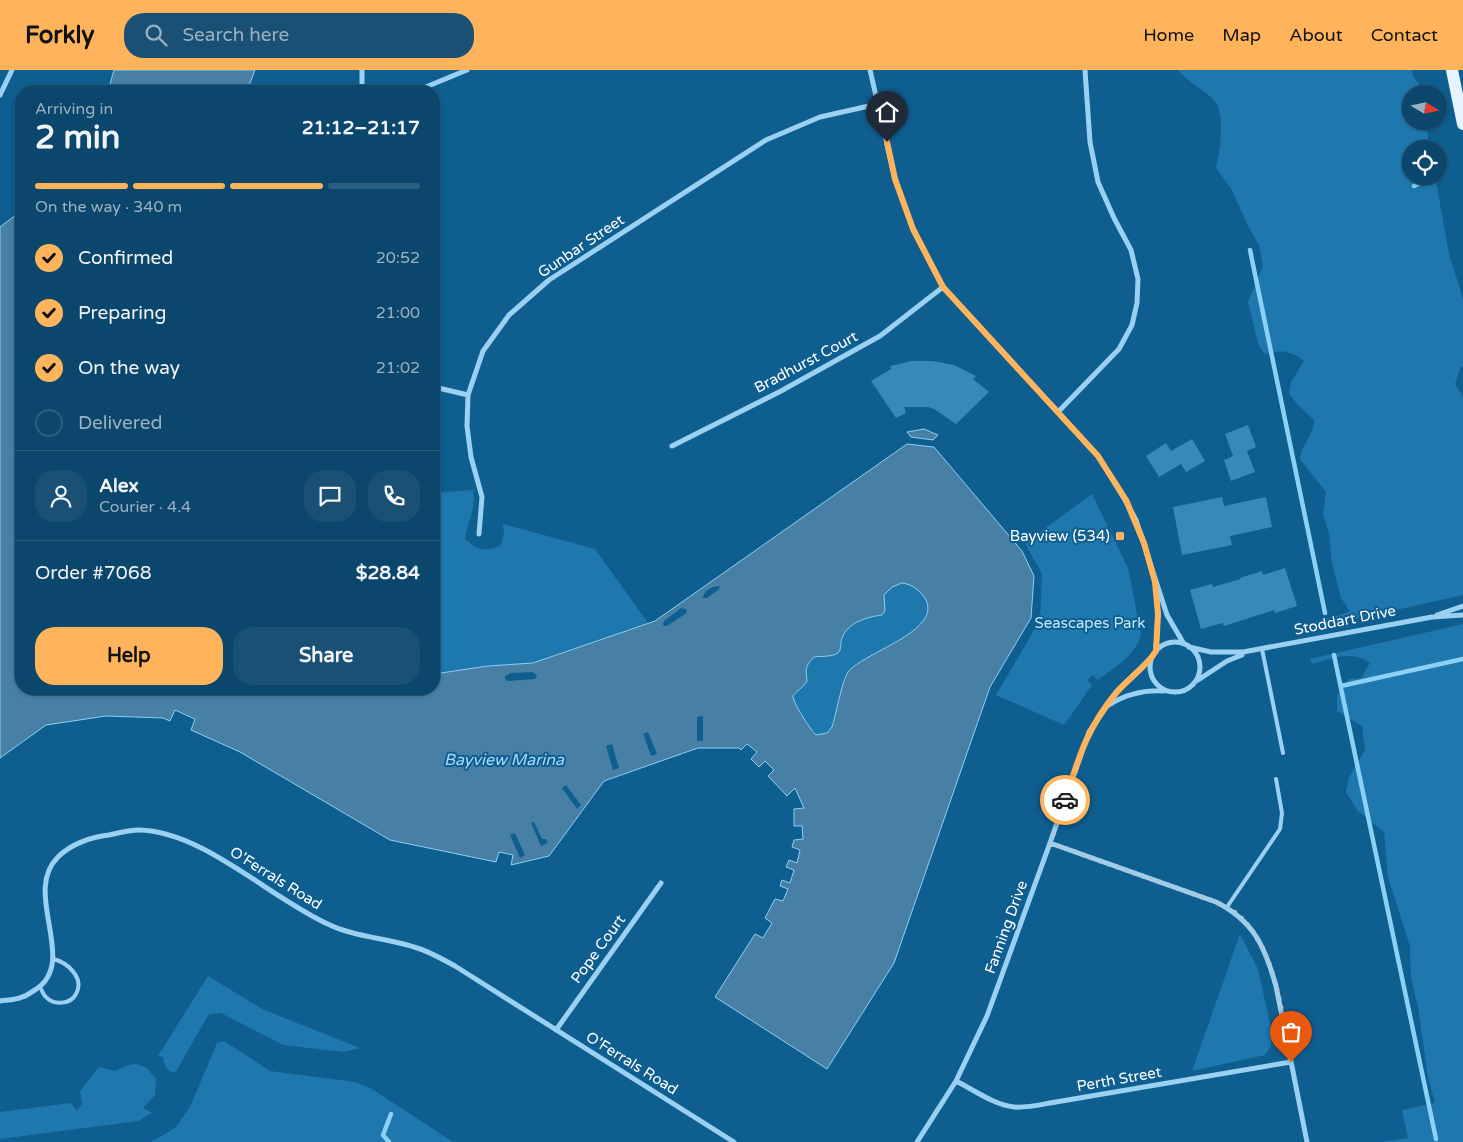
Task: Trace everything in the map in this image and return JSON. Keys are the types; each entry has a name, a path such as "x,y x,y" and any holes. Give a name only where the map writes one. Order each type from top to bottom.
{"main road":[{"path":"1452,70 1463,124"}],"street":[{"path":"0,95 12,70"},
{"path":"362,70 362,85"},
{"path":"432,85 467,70"},
{"path":"870,70 895,179 913,229 943,287 1098,456 1126,500 1144,543 1167,615 1186,645 1196,653 1200,665 1199,674 1195,682 1185,690 1172,692 1161,688 1152,678 1150,665 1155,653 1161,646 1170,643 1186,645"},
{"path":"1058,412 1119,349 1132,325 1137,303 1138,279 1132,250 1114,218 1098,182 1090,142 1086,70"},
{"name":"Gunbar Street","path":"479,534 482,497 470,457 467,426 468,395 483,351 509,315 550,280 766,140 820,117 878,104"},
{"name":"Bradhurst Court","path":"672,446 781,391 880,336 943,287"},
{"path":"440,388 468,395"},
{"path":"1155,582 1158,614 1155,653"},
{"name":"Stoddart Drive","path":"1432,617 1463,606"},
{"name":"Stoddart Drive","path":"1186,645 1206,652 1228,653 1262,649 1432,617 1463,615"},
{"name":"Stoddart Drive","path":"1195,682 1227,661 1262,649"},
{"name":"Fanning Drive","path":"917,1142 956,1081 987,1016 1091,728 1101,712 1128,679 1155,653"},
{"name":"Fanning Drive","path":"1101,712 1116,700 1135,692 1151,690 1172,692"},
{"name":"O'Ferrals Road","path":"54,959 45,892 46,878 50,867 64,851 98,836 138,830 166,834 193,844 216,856 302,912 333,926 414,946 437,956 734,1142"},
{"path":"1050,843 1179,888 1227,907 1247,923 1270,964 1307,1142"},
{"name":"Pope Court","path":"556,1030 661,882"},
{"path":"0,1001 23,997 40,987 50,975 54,959"},
{"name":"Perth Street","path":"956,1081 995,1101 1021,1107 1291,1062"}],"lane":[{"path":"1262,649 1283,753"},
{"path":"1227,907 1280,829 1282,813 1276,779"},
{"path":"40,987 45,997 56,1003 65,1002 76,994 78,989 74,972 64,962 54,959"}],"green space":[{"path":"1178,70 1412,70 1413,76 1419,85 1402,85 1402,130 1427,130 1428,140 1402,140 1402,185 1437,185 1449,254 1463,299 1463,367 1461,366 1455,384 1463,397 1463,595 1306,630 1306,624 1350,611 1341,598 1332,563 1329,533 1323,515 1326,492 1300,459 1312,431 1314,420 1289,394 1291,382 1304,361 1285,352 1264,354 1258,343 1248,302 1263,266 1259,245 1248,226 1232,190 1216,168 1221,132 1218,106 1210,96"},
{"path":"473,490 473,510 465,539 477,548 489,549 500,546 504,535 503,524 595,549 648,623 533,663 488,666 440,673 440,493"},
{"name":"Seascapes Park","path":"1092,494 1128,568 1141,635 1134,649 1124,660 1098,680 1093,675 1087,680 1092,685 1064,725 996,695 1040,620 1042,574 1025,543"},
{"path":"902,583 916,588 924,596 928,611 922,622 912,632 857,664 848,672 832,727 827,733 816,735 793,700 793,697 807,681 807,666 814,657 829,656 841,648 845,634 854,624 882,615 885,610 884,595 892,587"},
{"path":"1463,624 1463,1142 1381,1142 1408,1138 1402,1110 1435,1103 1428,1078 1418,1007 1411,977 1410,946 1388,877 1384,832 1358,811 1346,792 1349,777 1365,750 1362,726 1337,711 1337,695 1349,679 1361,678 1370,663 1363,659 1349,656 1312,664 1310,659"},
{"path":"1240,934 1258,969 1272,1033 1271,1046 1265,1055 1192,1071"},
{"path":"208,976 262,1009 360,1048 344,1052 283,1045 221,1013 209,1014 175,1073 172,1072 166,1067 163,1057 158,1056"},
{"path":"224,1041 270,1071 355,1082 372,1089 453,1142 151,1142 175,1128 190,1107 217,1043"},
{"path":"136,1064 147,1068 156,1079 155,1095 143,1108 152,1113 138,1121 0,1139 0,1112 71,1103 77,1111 82,1104 80,1091 99,1067 115,1071 128,1065"}],"water":[{"path":"114,70 255,70 249,85 110,85"},
{"name":"Bayview Marina","path":"15,216 15,695 440,695 440,673 488,666 533,663 655,621 907,444 934,447 1022,551 1034,576 1031,618 990,687 894,963 827,1069 715,997 755,934 763,938 772,923 765,918 775,899 783,901 788,889 780,886 782,880 790,883 794,870 786,867 789,860 797,863 800,850 792,847 794,840 803,839 802,826 794,826 794,809 804,808 795,788 787,796 768,776 774,770 765,761 759,767 751,759 757,752 747,744 741,750 739,748 698,748 604,781 549,856 511,865 513,855 499,852 496,862 390,840 240,752 191,730 195,719 175,710 170,721 163,718 106,716 46,725 0,758 0,227","holes":["902,583 916,588 926,600 928,611 922,622 912,632 857,664 848,672 832,727 827,733 816,735 802,716 793,699 793,696 807,681 807,666 814,657 830,656 838,653 842,638 849,628 859,621 882,615 885,611 884,595 892,587"]},
{"path":"924,429 938,435 933,440 911,437 907,432"}],"pier":[{"path":"720,586 718,590 707,598 702,598 706,591"},
{"path":"681,608 686,609 687,612 667,626 664,626 664,621"},
{"path":"532,672 537,675 535,679 508,681 505,679 505,676 511,673"},
{"path":"703,716 703,741 697,741 697,717"},
{"path":"648,732 657,754 651,756 643,734"},
{"path":"612,744 619,768 613,770 606,746"},
{"path":"566,785 581,805 577,809 562,788"},
{"path":"534,822 542,839 546,839 548,843 541,846 531,823"},
{"path":"515,833 525,855 520,858 510,835"}],"building":[{"path":"912,361 933,361 954,365 976,376 973,379 989,392 956,424 928,407 904,407 906,413 896,418 871,381 891,369 890,366"},
{"path":"1248,425 1256,447 1247,451 1255,472 1231,481 1224,460 1233,456 1225,434"},
{"path":"1192,439 1205,461 1186,472 1181,464 1159,477 1146,456 1166,443 1171,451"},
{"path":"1222,497 1224,506 1266,497 1272,527 1230,536 1232,545 1182,555 1173,507"},
{"path":"1285,568 1297,606 1275,613 1274,610 1224,626 1223,623 1201,629 1190,590 1212,584 1213,587 1262,571 1263,575"}],"waterway":[{"path":"1250,250 1325,613"},
{"path":"1334,655 1436,1139"},
{"path":"1341,686 1463,659"},
{"path":"389,1142 383,1135 391,1114"}],"way so far":[{"path":"1065,800 1050,843 1216,902 1233,910 1247,923 1270,964 1291,1062"}],"place":[{"name":"Bayview (534)","path":"1120,536"}],"route":[{"path":"887,142 895,179 913,229 943,287 1098,456 1126,500 1136,520 1152,566 1158,604 1156,651 1111,698 1094,723 1084,744 1065,800"}]}
